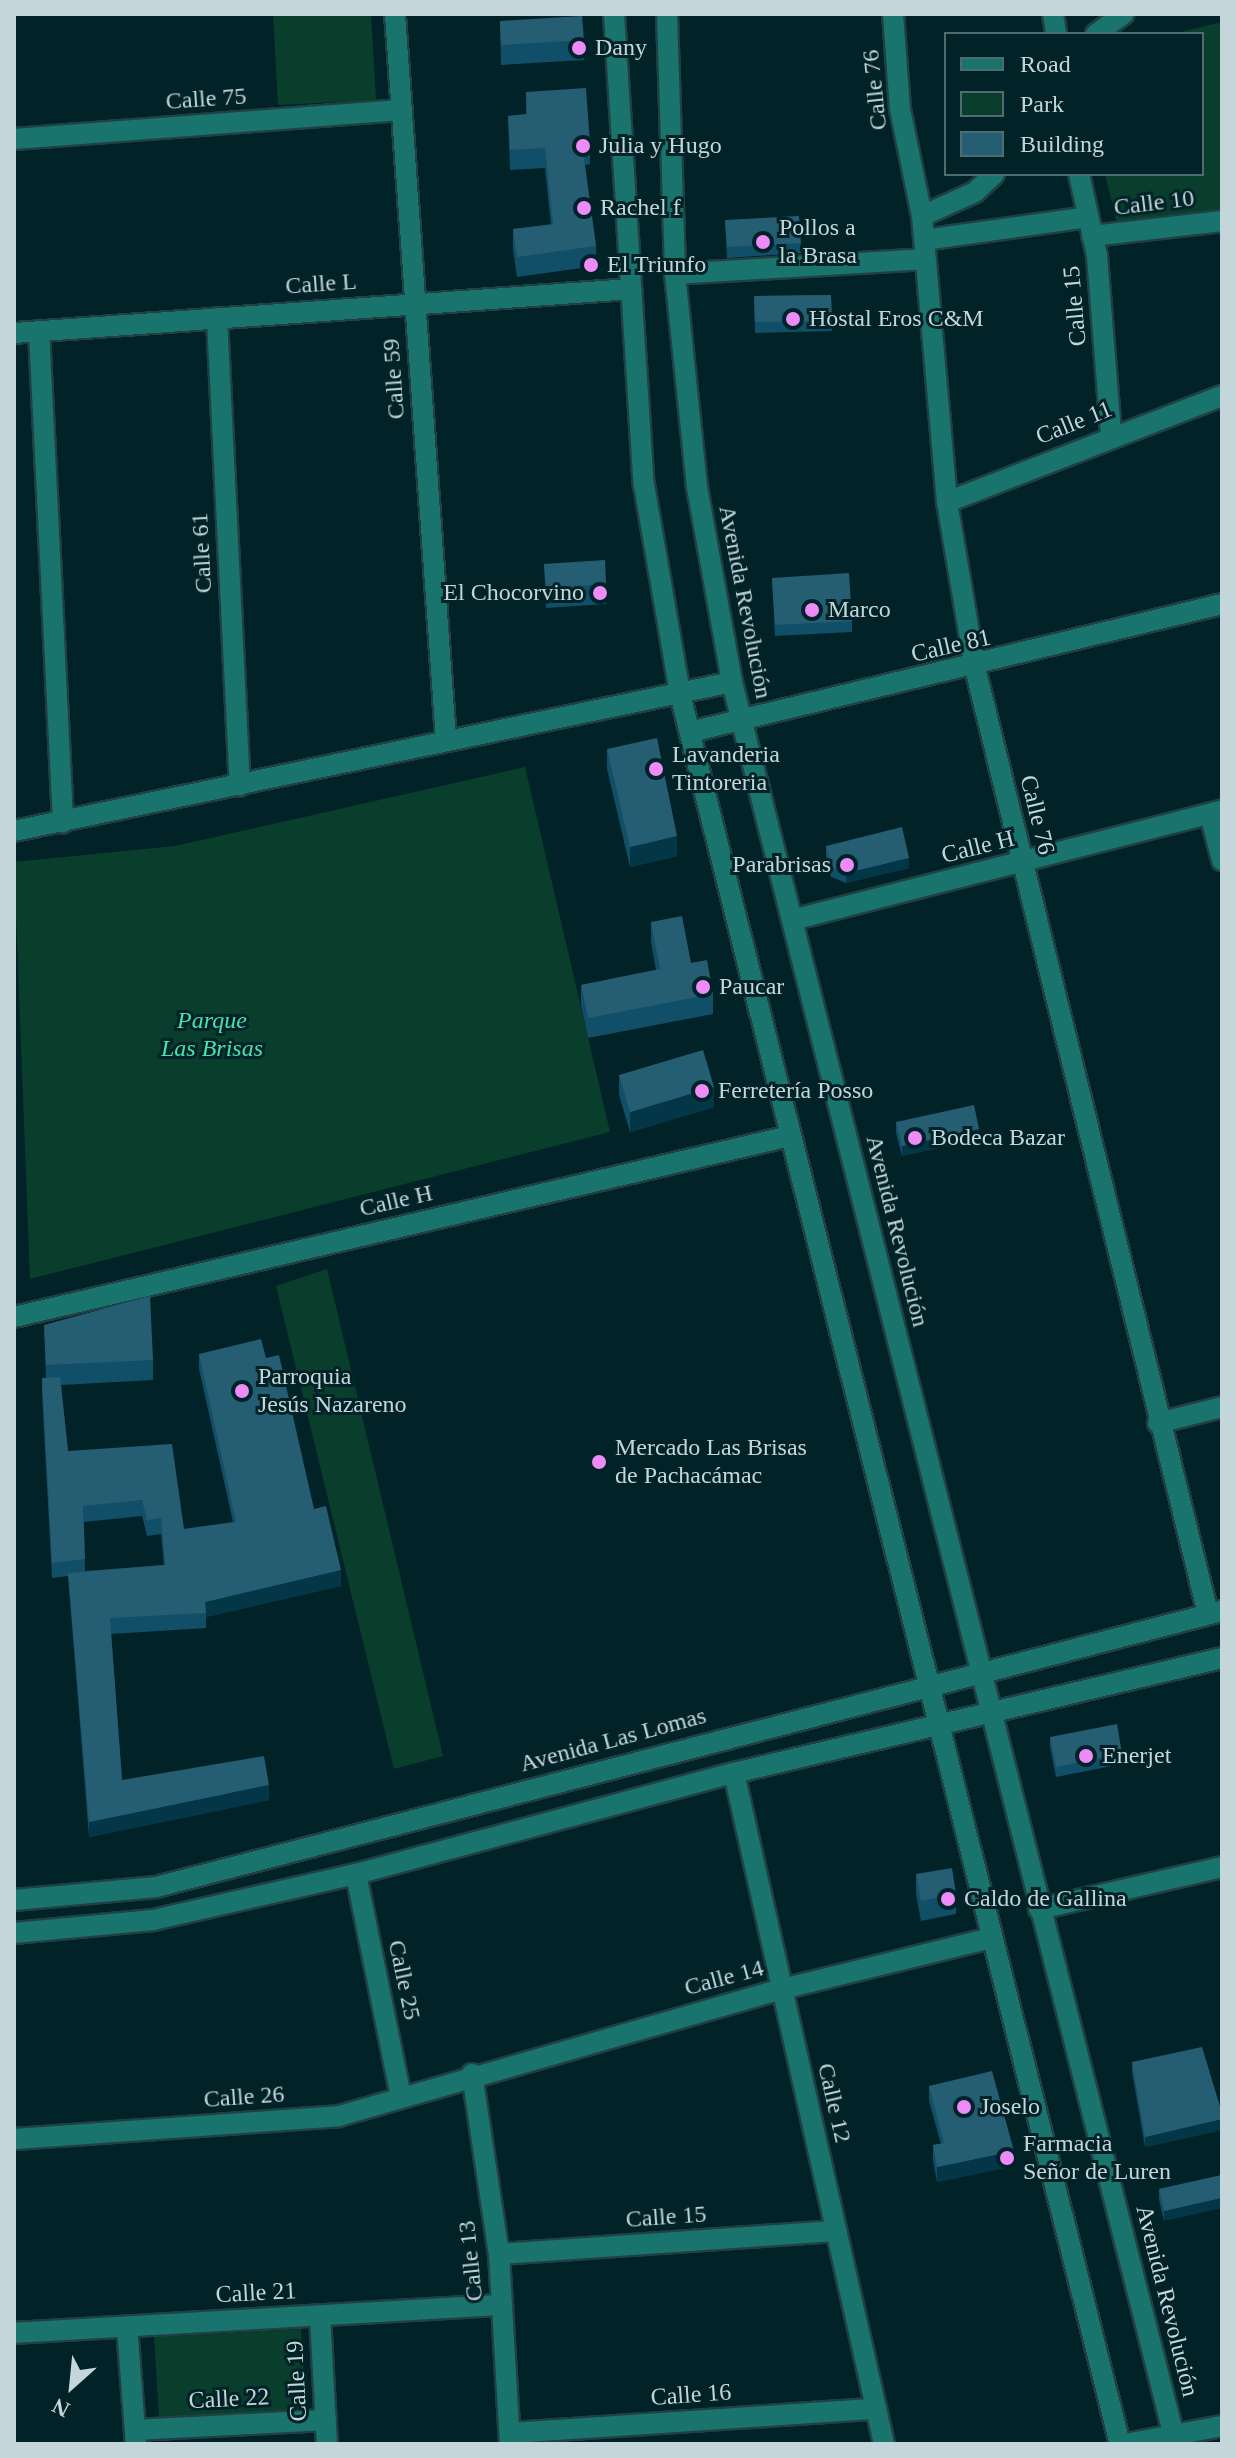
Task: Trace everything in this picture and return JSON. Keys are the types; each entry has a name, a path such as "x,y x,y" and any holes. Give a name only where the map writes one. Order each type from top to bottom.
{"street":[{"name":"Calle 59","path":"395,14 446,740"},
{"path":"614,14 644,485 680,694 927,1684 941,1727 992,1938 1123,2444 1176,2441 1222,2426"},
{"name":"Avenida Revolución","path":"667,14 675,274 697,487 732,682 1039,1909 1176,2441"},
{"name":"Calle 76","path":"893,14 900,109 922,216 947,502 975,668 1158,1423 1215,1613"},
{"path":"1099,32 1124,14"},
{"name":"Calle 75","path":"14,139 401,110"},
{"path":"922,216 975,192 992,176"},
{"name":"Calle 15","path":"1079,176 1089,227 1111,435"},
{"name":"Calle 10","path":"675,274 925,250 1089,227 1222,221"},
{"name":"Calle L","path":"14,333 631,289"},
{"name":"Calle 61","path":"217,318 240,785"},
{"path":"39,331 63,822"},
{"name":"Calle 11","path":"947,502 1111,435 1222,396"},
{"name":"Calle 81","path":"690,732 975,668 1222,604"},
{"path":"14,831 732,682"},
{"path":"1216,812 1222,860"},
{"name":"Calle H","path":"792,920 1216,812"},
{"name":"Calle H","path":"14,1317 790,1136"},
{"path":"1158,1423 1222,1407"},
{"name":"Avenida Las Lomas","path":"14,1900 156,1887 927,1684 1215,1613"},
{"path":"14,1889 15,1932 153,1920 356,1874 734,1773 991,1717 1222,1658"},
{"name":"Calle 12","path":"734,1773 884,2444"},
{"path":"1039,1909 1222,1867"},
{"name":"Calle 25","path":"356,1874 401,2097"},
{"name":"Calle 14","path":"472,2074 782,1989 992,1938"},
{"name":"Calle 26","path":"14,2139 339,2116 472,2074"},
{"name":"Calle 13","path":"472,2074 499,2254 510,2438"},
{"name":"Calle 15","path":"499,2254 836,2231"},
{"name":"Calle 21","path":"14,2333 502,2305"},
{"name":"Calle 19","path":"320,2316 327,2444"},
{"path":"127,2327 135,2437"},
{"name":"Calle 16","path":"510,2438 876,2409"},
{"name":"Calle 22","path":"135,2437 326,2420"}],"green space":[{"path":"273,14 371,14 376,100 278,105"},
{"path":"1222,22 1222,213 1120,236 1105,176 1204,176 1204,32 1181,32"},
{"name":"Parque Las Brisas","path":"525,767 610,1132 30,1279 14,862 175,846"},
{"path":"327,1269 443,1756 394,1769 276,1286"},
{"path":"301,2329 306,2409 159,2417 154,2337"}],"building":[{"path":"582,16 584,40 501,45 500,21"},
{"path":"586,88 590,144 582,145 596,246 517,257 513,229 553,224 545,148 510,150 508,116 527,114 526,92"},
{"name":"Pollos a la Brasa","path":"799,216 801,243 727,247 725,220"},
{"path":"831,295 832,321 755,322 754,296"},
{"path":"605,560 606,584 546,588 544,564"},
{"name":"Marco","path":"849,573 852,621 775,625 772,578"},
{"path":"657,738 677,836 630,847 607,749"},
{"path":"902,827 909,858 846,873 831,867 826,846"},
{"path":"682,916 691,963 707,960 713,994 588,1018 581,985 660,969 651,922"},
{"path":"703,1050 714,1087 630,1112 619,1075"},
{"path":"974,1105 979,1129 902,1146 896,1122"},
{"path":"150,1296 153,1360 46,1365 44,1325"},
{"path":"261,1339 266,1358 279,1355 314,1509 326,1506 341,1570 205,1602 206,1613 110,1618 122,1780 264,1756 269,1785 89,1822 68,1573 165,1565 161,1518 147,1520 142,1500 83,1506 85,1559 52,1563 42,1378 60,1377 68,1451 172,1444 184,1529 236,1522 199,1354"},
{"name":"Enerjet","path":"1117,1724 1122,1754 1056,1767 1050,1737"},
{"path":"952,1868 956,1894 921,1901 916,1874"},
{"path":"1202,2047 1222,2119 1145,2137 1132,2062"},
{"path":"992,2071 1014,2151 937,2167 933,2145 944,2143 929,2086"},
{"path":"1222,2175 1222,2198 1164,2211 1159,2189"}],"place":[{"name":"Dany","path":"579,48"},
{"name":"Julia y Hugo","path":"583,146"},
{"name":"Rachel f","path":"584,208"},
{"name":"Pollos a la Brasa","path":"763,242"},
{"name":"El Triunfo","path":"591,265"},
{"name":"Hostal Eros C&M","path":"793,319"},
{"name":"El Chocorvino","path":"600,593"},
{"name":"Marco","path":"812,610"},
{"name":"Lavanderia Tintoreria","path":"656,769"},
{"name":"Parabrisas","path":"847,865"},
{"name":"Paucar","path":"703,987"},
{"name":"Ferretería Posso","path":"702,1091"},
{"name":"Bodeca Bazar","path":"915,1138"},
{"name":"Parroquia Jesús Nazareno","path":"242,1391"},
{"name":"Mercado Las Brisas de Pachacámac","path":"599,1462"},
{"name":"Enerjet","path":"1086,1756"},
{"name":"Caldo de Gallina","path":"948,1899"},
{"name":"Joselo","path":"964,2107"},
{"name":"Farmacia Señor de Luren","path":"1007,2158"}]}
